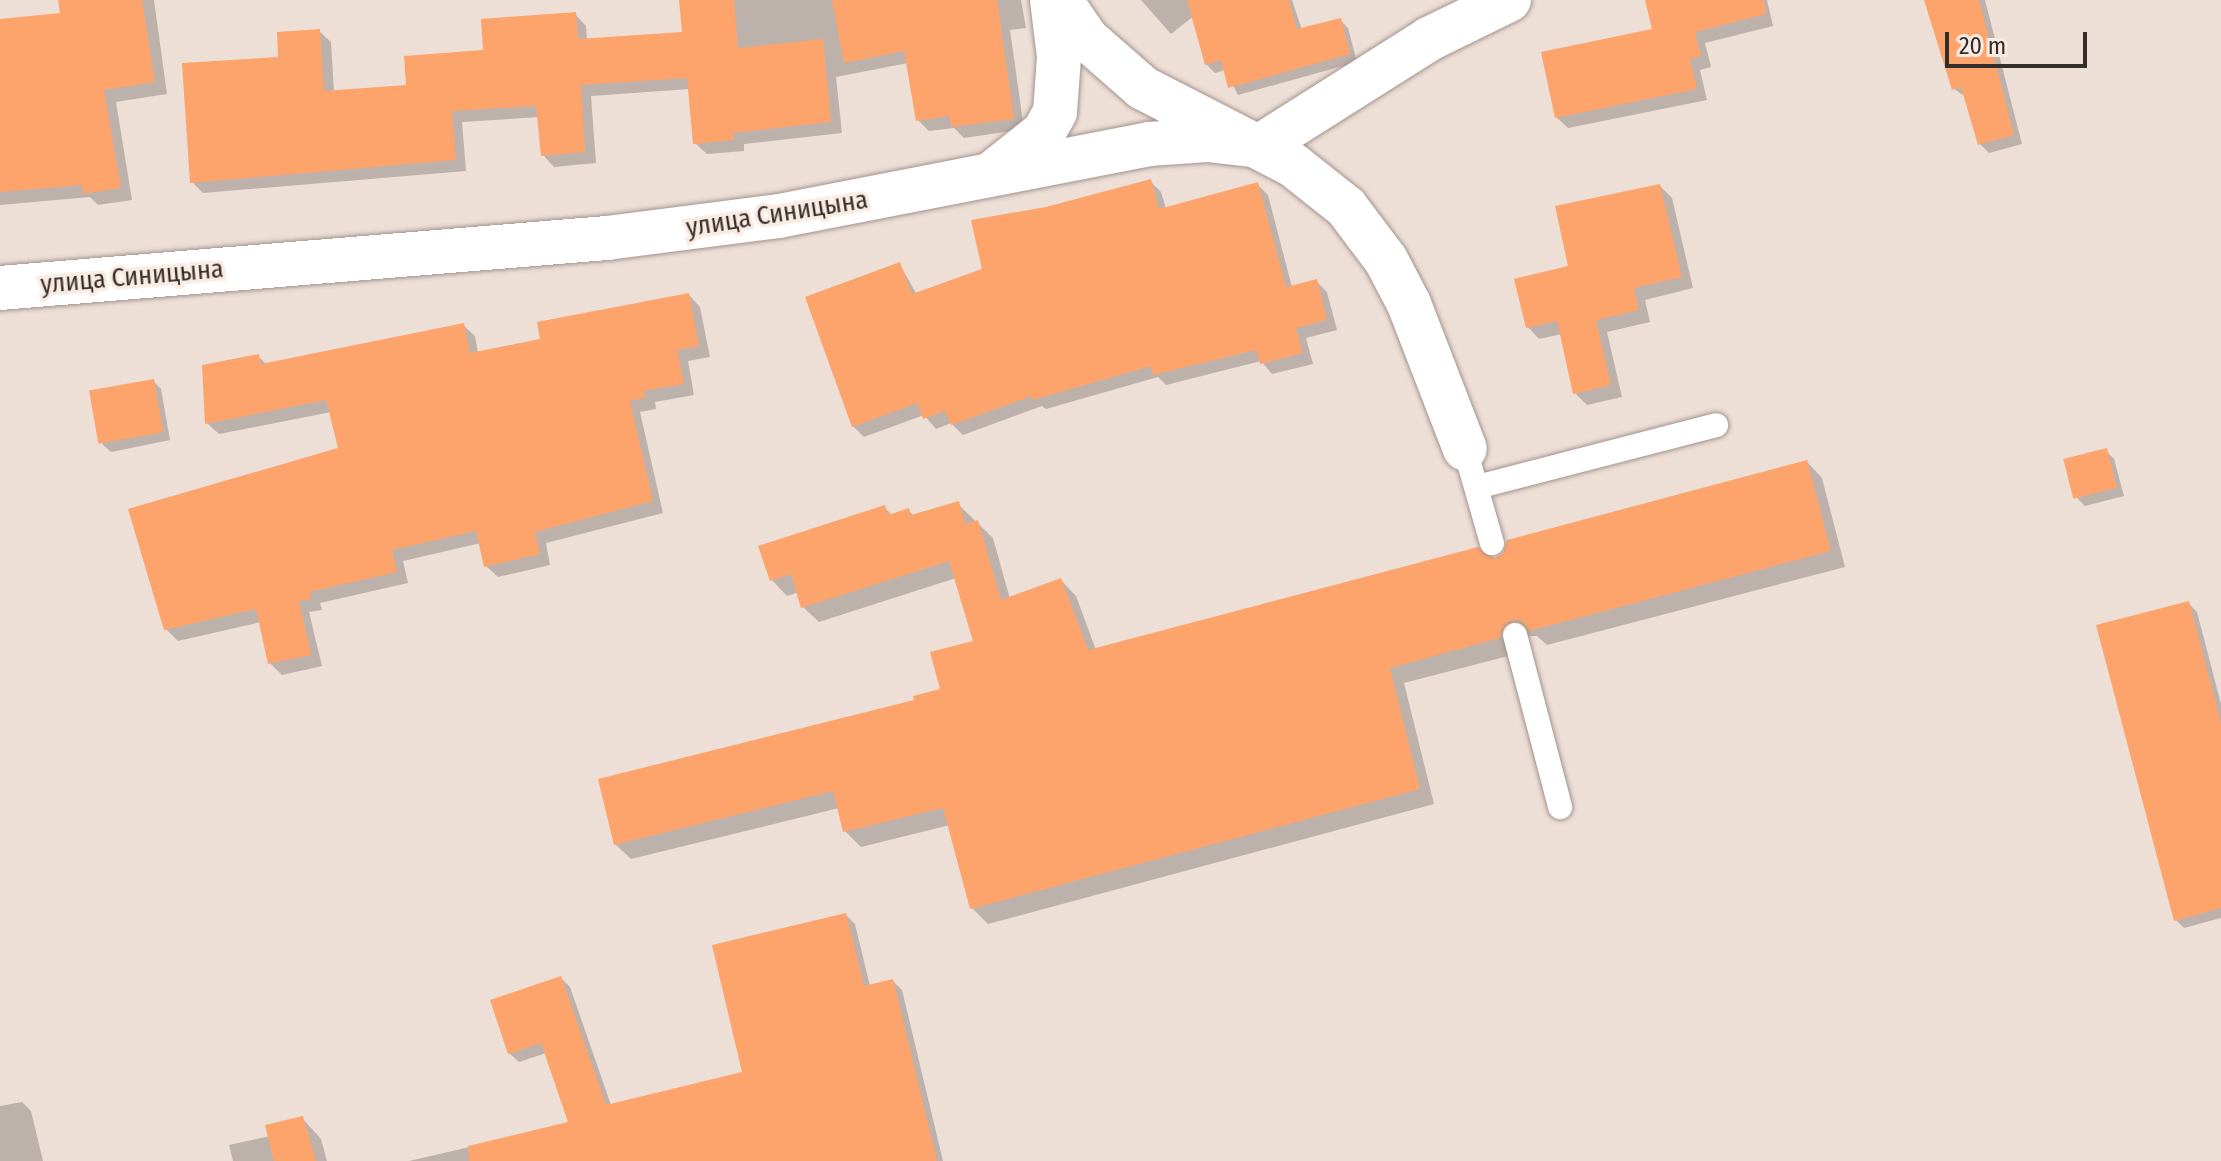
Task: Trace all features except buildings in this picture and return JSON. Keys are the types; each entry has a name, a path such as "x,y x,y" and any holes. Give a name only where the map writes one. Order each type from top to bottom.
{"street":[{"path":"983,179 1036,139 1055,112 1059,57 1052,0"},
{"path":"1060,0 1087,39 1143,88 1260,146 1319,182 1367,232 1409,304 1471,468"},
{"path":"1260,146 1488,3"},
{"name":"улица Синицына","path":"0,288 637,235 779,216 1163,142 1260,146"}],"lane":[{"path":"1492,543 1471,468 1716,425"},
{"path":"1515,635 1560,807"}]}
